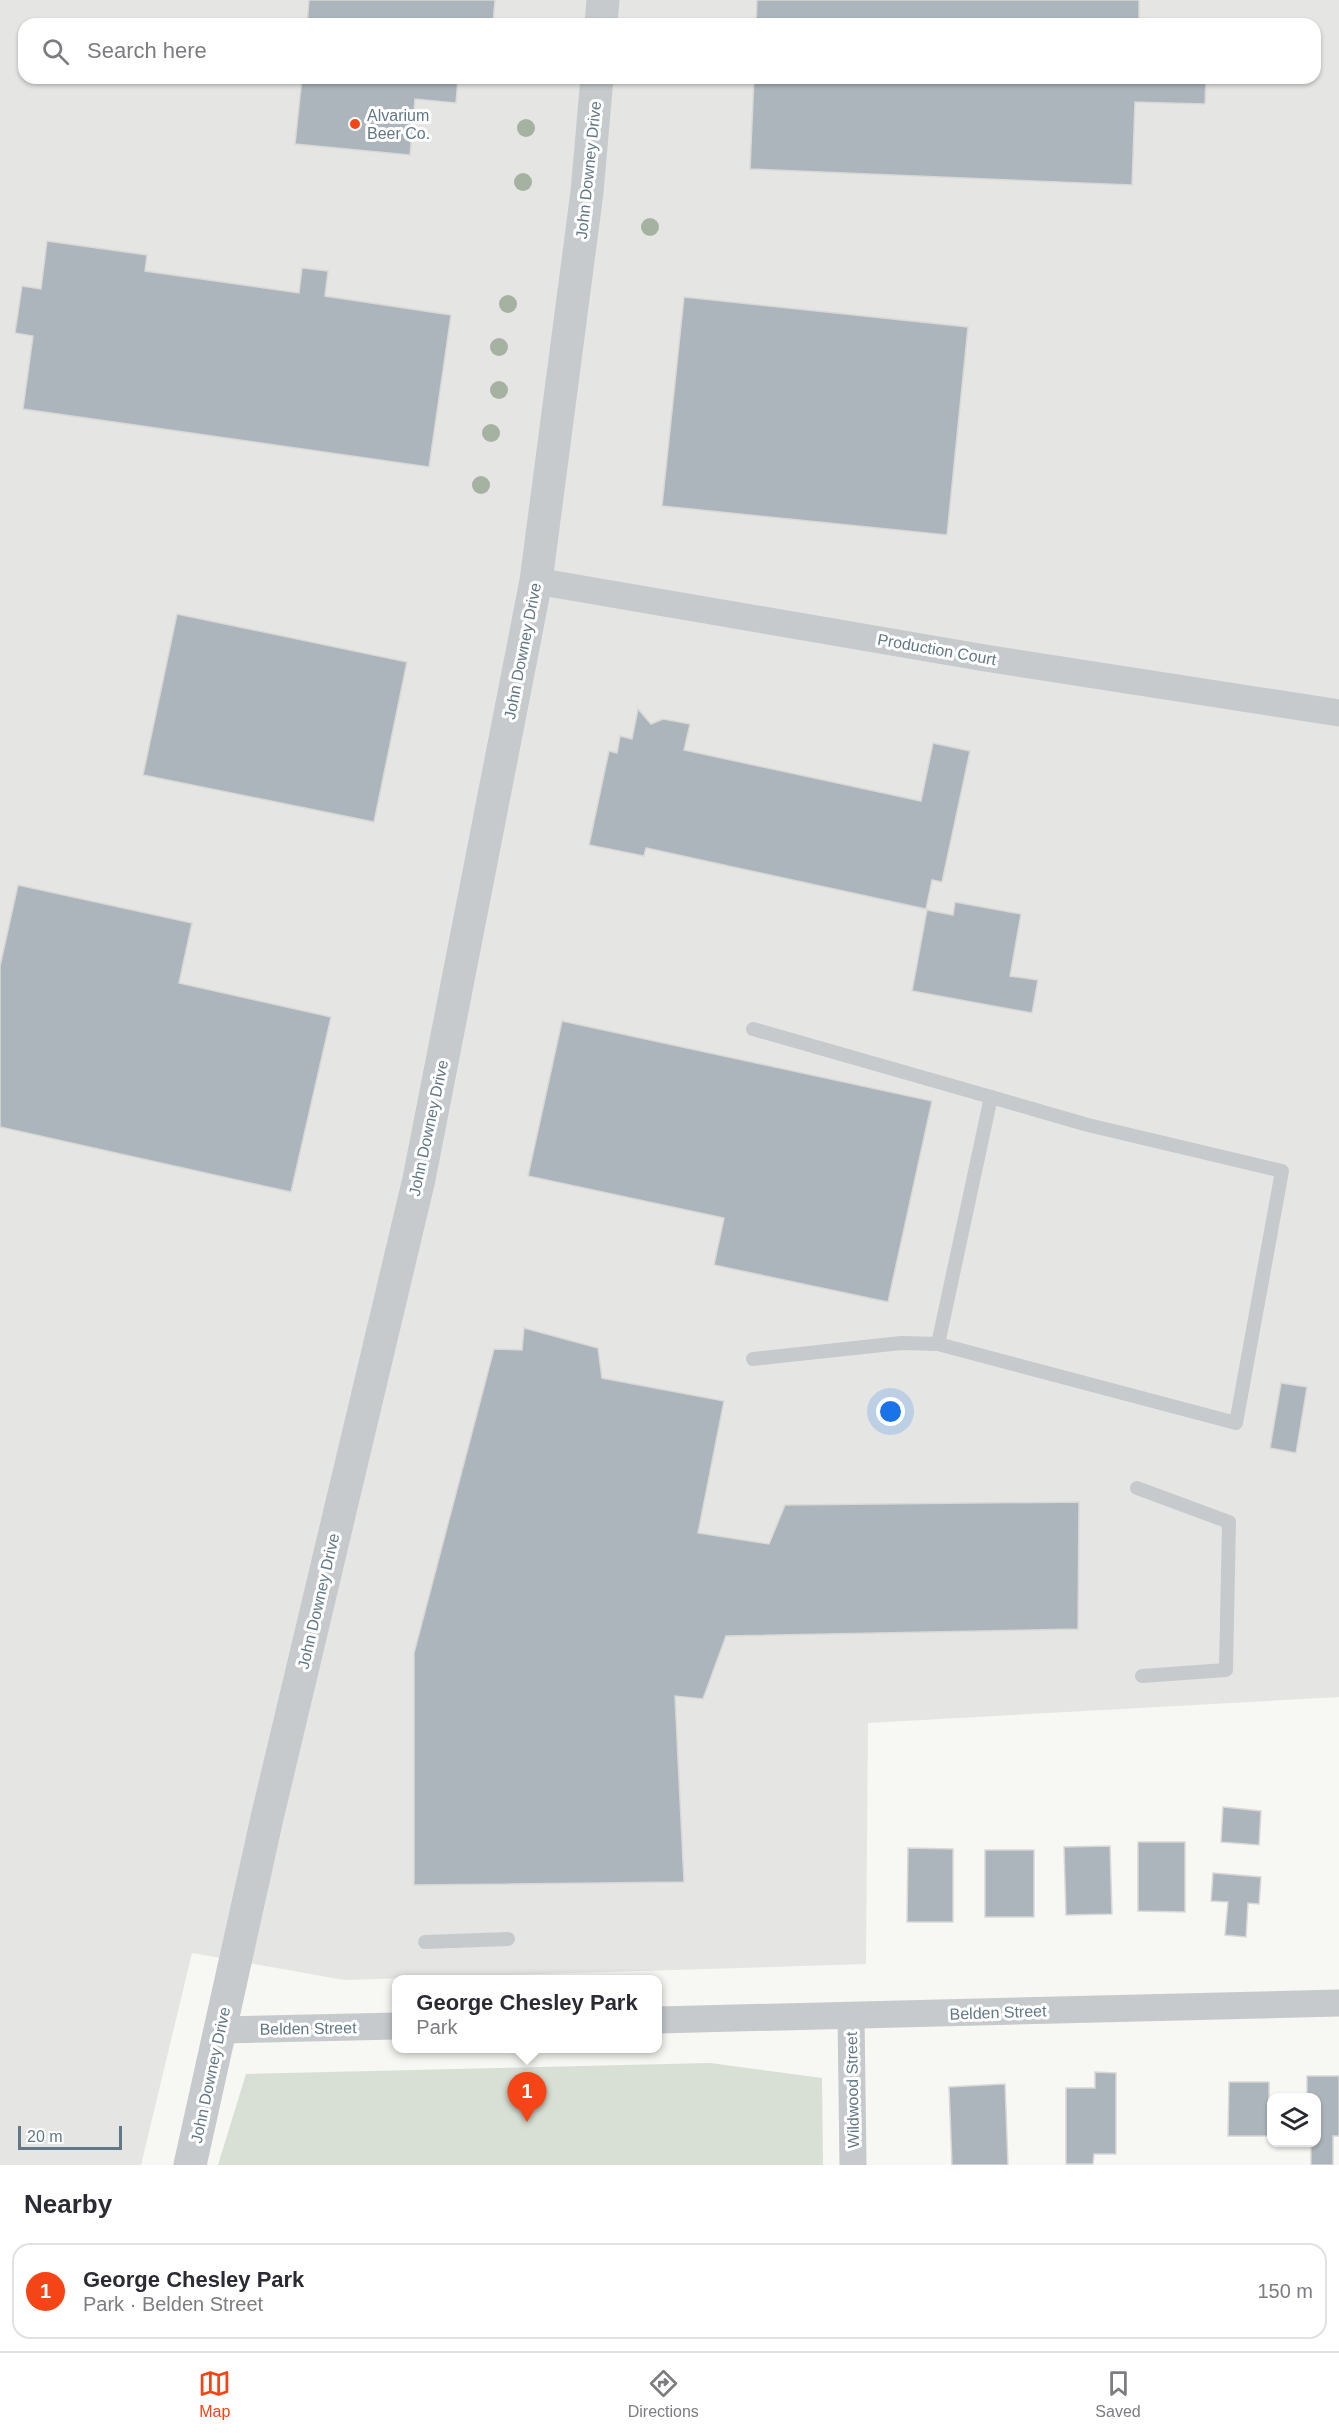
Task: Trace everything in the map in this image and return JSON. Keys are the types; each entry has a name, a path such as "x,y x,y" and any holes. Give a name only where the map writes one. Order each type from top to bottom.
{"street":[{"path":"602,18 603,0"},
{"name":"John Downey Drive","path":"190,2165 219,2030 419,1179 536,581 586,202 596,84"},
{"name":"Production Court","path":"536,581 996,660 1339,713"},
{"name":"Belden Street","path":"662,2020 1339,2003"},
{"name":"Wildwood Street","path":"851,2016 853,2165"},
{"name":"Belden Street","path":"219,2030 392,2026"}],"lane":[{"path":"753,1029 1088,1125 1282,1171 1236,1423 938,1344 901,1343 753,1359"},
{"path":"938,1344 992,1096"},
{"path":"1137,1488 1229,1522 1226,1670 1142,1676"},
{"path":"425,1942 508,1939"}],"shaded area":[{"path":"0,0 1339,0 1339,1697 868,1723 866,1964 507,1975 392,1975 392,1979 344,1980 192,1953 141,2165 0,2165"},
{"path":"710,2063 822,2078 823,2165 218,2165 246,2074"}],"building":[{"path":"309,0 495,0 494,18 308,18"},
{"path":"757,0 1139,0 1139,18 756,18"},
{"name":"Alvarium Beer Co.","path":"301,84 458,84 456,103 415,99 410,155 295,144"},
{"path":"754,84 1206,84 1205,104 1135,102 1132,185 750,169"},
{"path":"47,241 147,255 145,271 299,293 302,268 328,271 325,296 451,315 429,467 23,409 33,336 15,333 22,286 41,289"},
{"path":"684,297 968,327 947,535 662,506"},
{"path":"177,614 407,662 374,822 143,775"},
{"path":"638,709 651,724 663,719 690,724 684,750 921,801 933,743 970,751 942,882 932,880 926,909 646,848 644,856 589,845 609,751 617,753 620,736 632,739"},
{"path":"18,885 192,923 179,983 331,1017 291,1192 0,1127 0,966"},
{"path":"955,902 1021,914 1010,976 1038,980 1032,1013 912,991 927,910 953,915"},
{"path":"562,1021 932,1101 888,1302 714,1265 724,1218 528,1176"},
{"path":"524,1328 598,1348 602,1378 724,1401 698,1533 769,1544 785,1505 1079,1502 1078,1629 726,1636 703,1699 675,1696 684,1882 414,1885 414,1653 494,1349 522,1350"},
{"path":"1281,1383 1307,1387 1296,1453 1270,1448"},
{"path":"1223,1807 1261,1811 1259,1845 1221,1842"},
{"path":"1138,1842 1185,1842 1185,1912 1138,1911"},
{"path":"1110,1846 1112,1914 1066,1915 1064,1847"},
{"path":"908,1848 953,1849 953,1922 907,1922"},
{"path":"985,1850 1034,1850 1034,1917 985,1917"},
{"path":"1213,1873 1261,1877 1259,1904 1248,1903 1246,1937 1225,1935 1228,1902 1211,1901"},
{"path":"1095,2072 1116,2073 1116,2154 1094,2154 1093,2164 1066,2164 1066,2088 1095,2088"},
{"path":"1307,2076 1339,2076 1339,2136 1333,2136 1333,2165 1311,2165 1311,2147 1321,2147 1321,2093 1307,2093"},
{"path":"1229,2082 1269,2082 1267,2136 1228,2136"},
{"path":"1005,2084 1008,2165 952,2165 949,2087"}],"place":[{"name":"Alvarium Beer Co.","path":"355,124"},
{"name":"George Chesley Park","path":"527,2122"}]}
